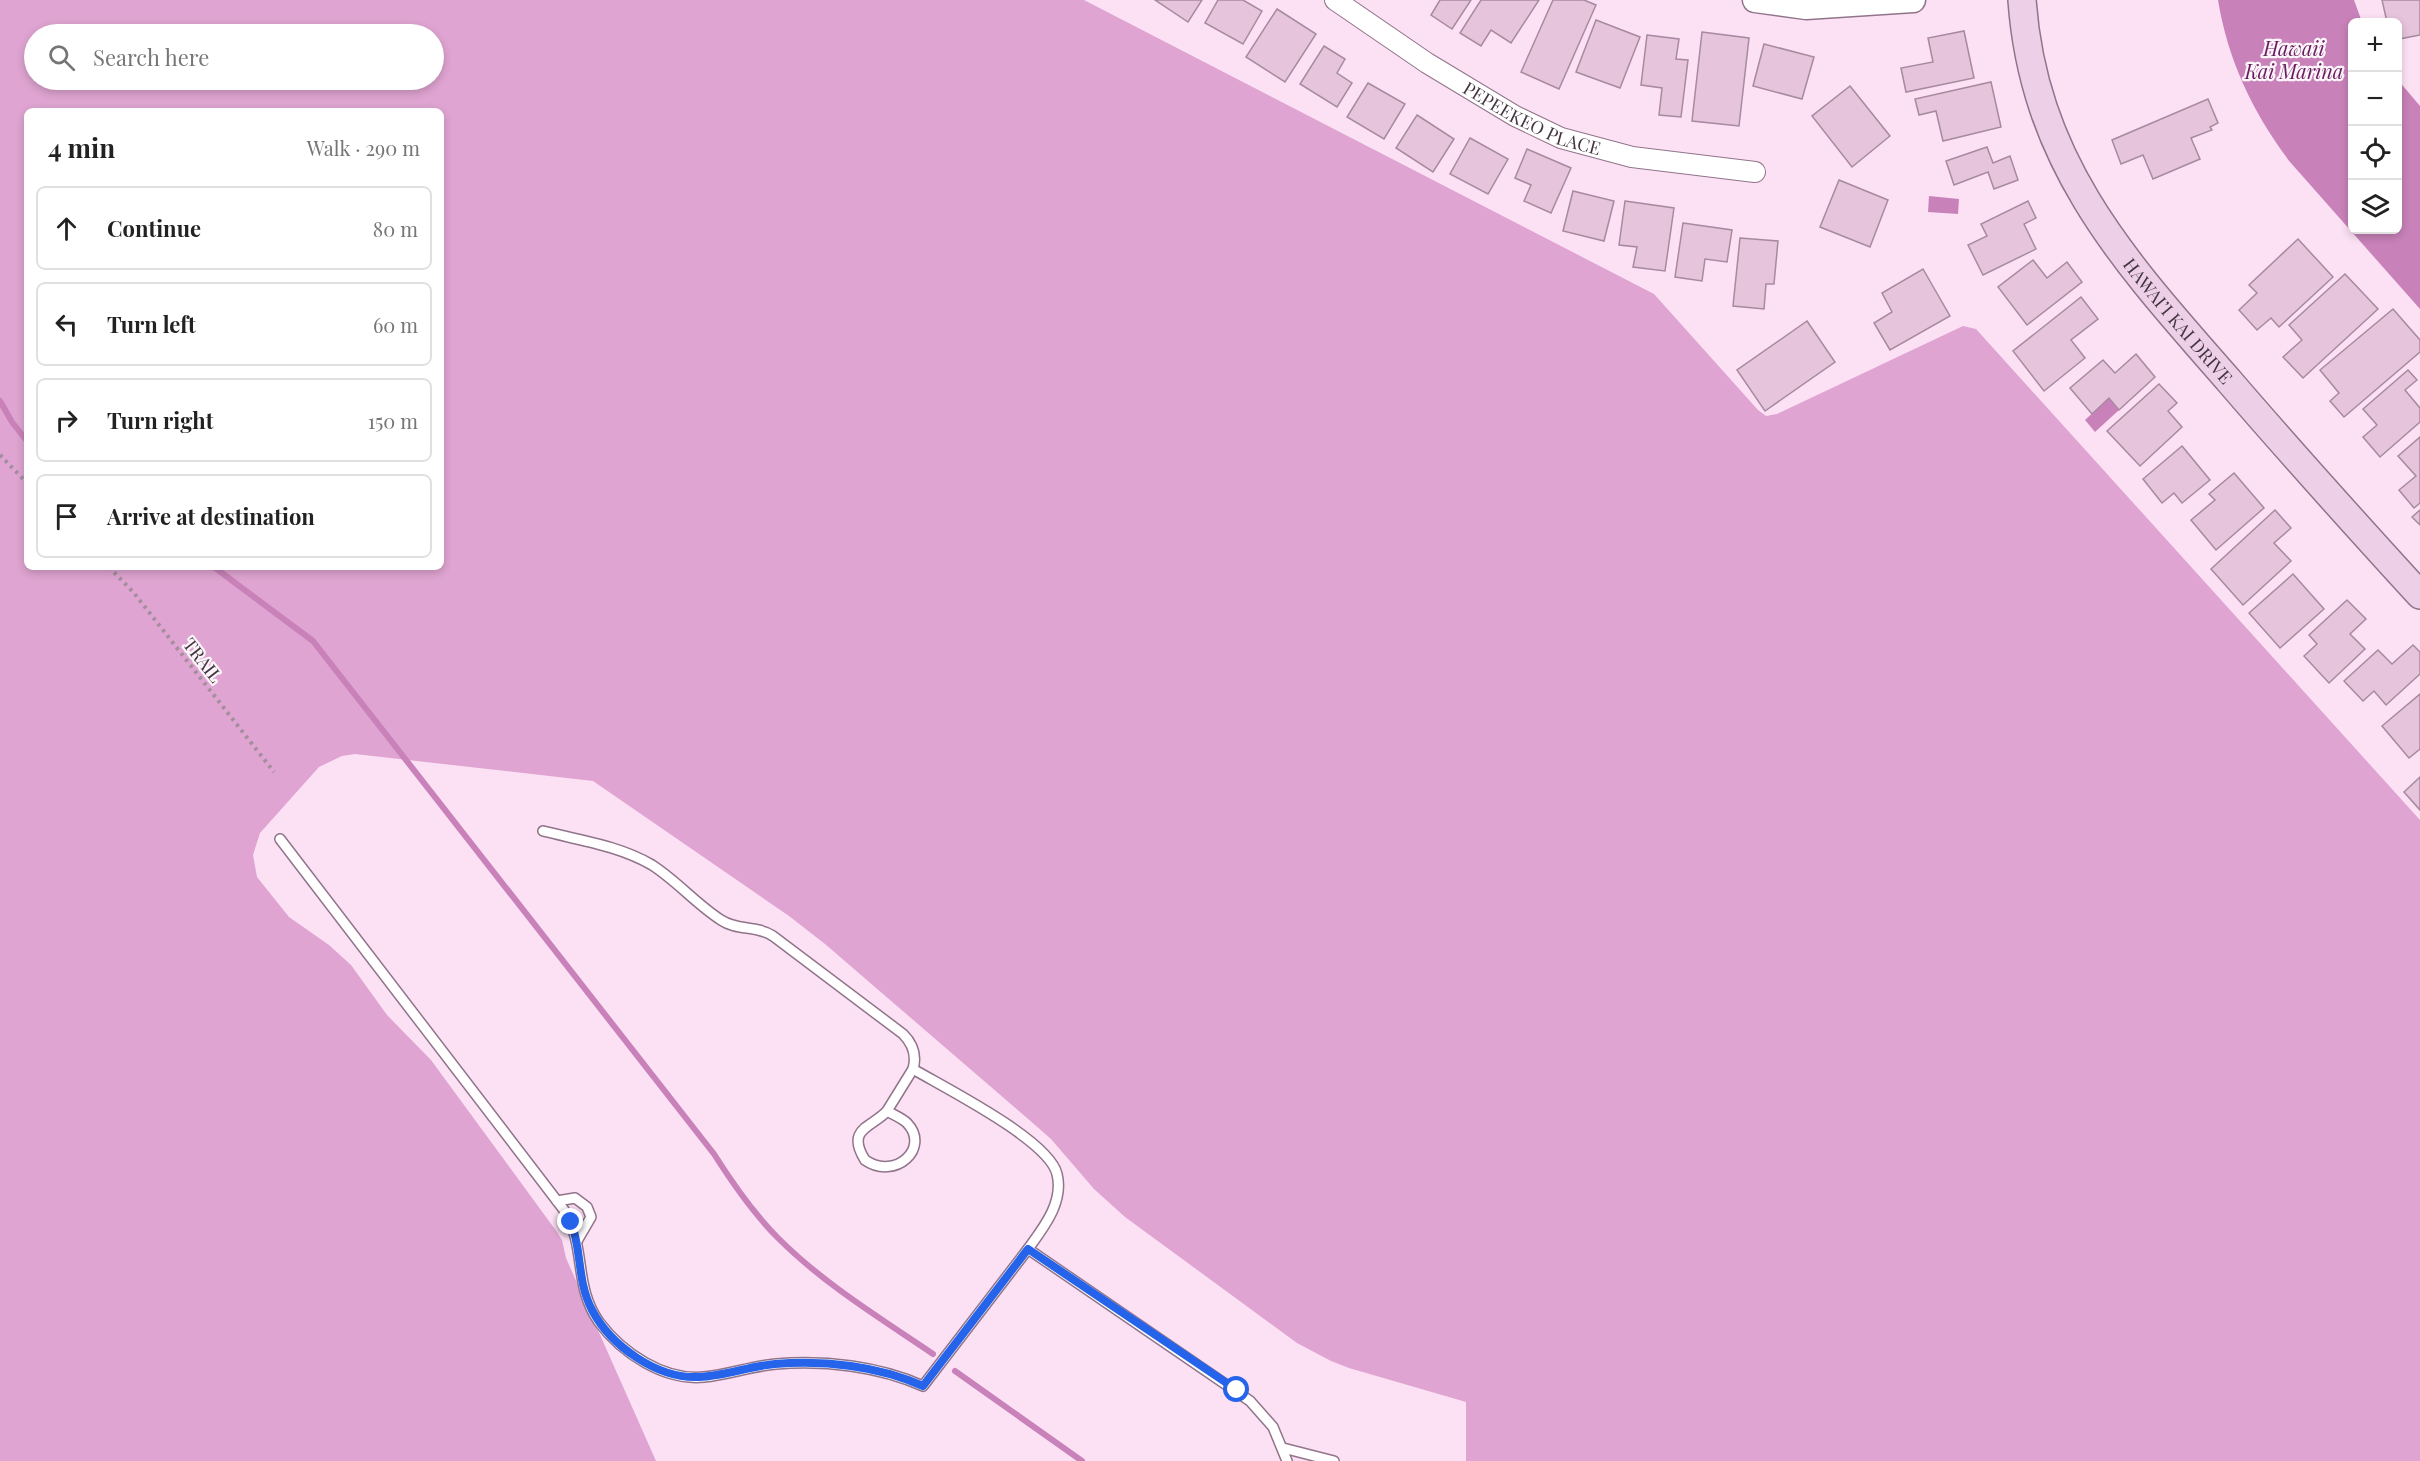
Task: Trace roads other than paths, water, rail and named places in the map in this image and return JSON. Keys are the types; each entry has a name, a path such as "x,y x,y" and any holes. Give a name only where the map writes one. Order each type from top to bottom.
{"main road":[{"name":"HAWAI’I KAI DRIVE","path":"2022,0 2027,38 2040,99 2068,171 2118,251 2301,465 2420,595"}],"street":[{"name":"PEPEEKEO PLACE","path":"1335,0 1427,63 1515,116 1562,138 1632,157 1755,172"},
{"path":"1755,0 1806,7 1913,0"}],"lane":[{"path":"543,831 636,856 661,872 721,920 738,927 758,929 773,936 909,1039 915,1054 913,1069 887,1111 864,1128 859,1144 866,1160 881,1167 895,1165 909,1156 914,1139 908,1124 887,1111"},
{"path":"280,839 571,1222 577,1241 579,1267 587,1300 600,1323 630,1353 668,1373 690,1378 773,1364 824,1364 871,1370 923,1386 1048,1222 1055,1206 1057,1175 1048,1157 1027,1138 913,1069"},
{"path":"557,1201 575,1198 587,1207 591,1217 577,1241"},
{"path":"1028,1249 1250,1401 1273,1427 1287,1461"},
{"path":"1283,1448 1334,1461"}],"water":[{"name":"Hawaii Kai Marina","path":"2218,0 2354,0 2361,18 2348,18 2348,228 2290,162 2265,125 2235,65"},
{"name":"Hawaii Kai Marina","path":"2402,85 2420,106 2420,309 2354,234 2402,234"},
{"path":"1929,196 1959,199 1958,214 1928,212"},
{"path":"2109,398 2119,410 2095,432 2085,420"}],"waterway":[{"path":"0,401 24,437"},
{"path":"218,570 313,641 714,1154 760,1219 796,1255 833,1285 933,1354"},
{"path":"955,1371 1082,1461"}]}
